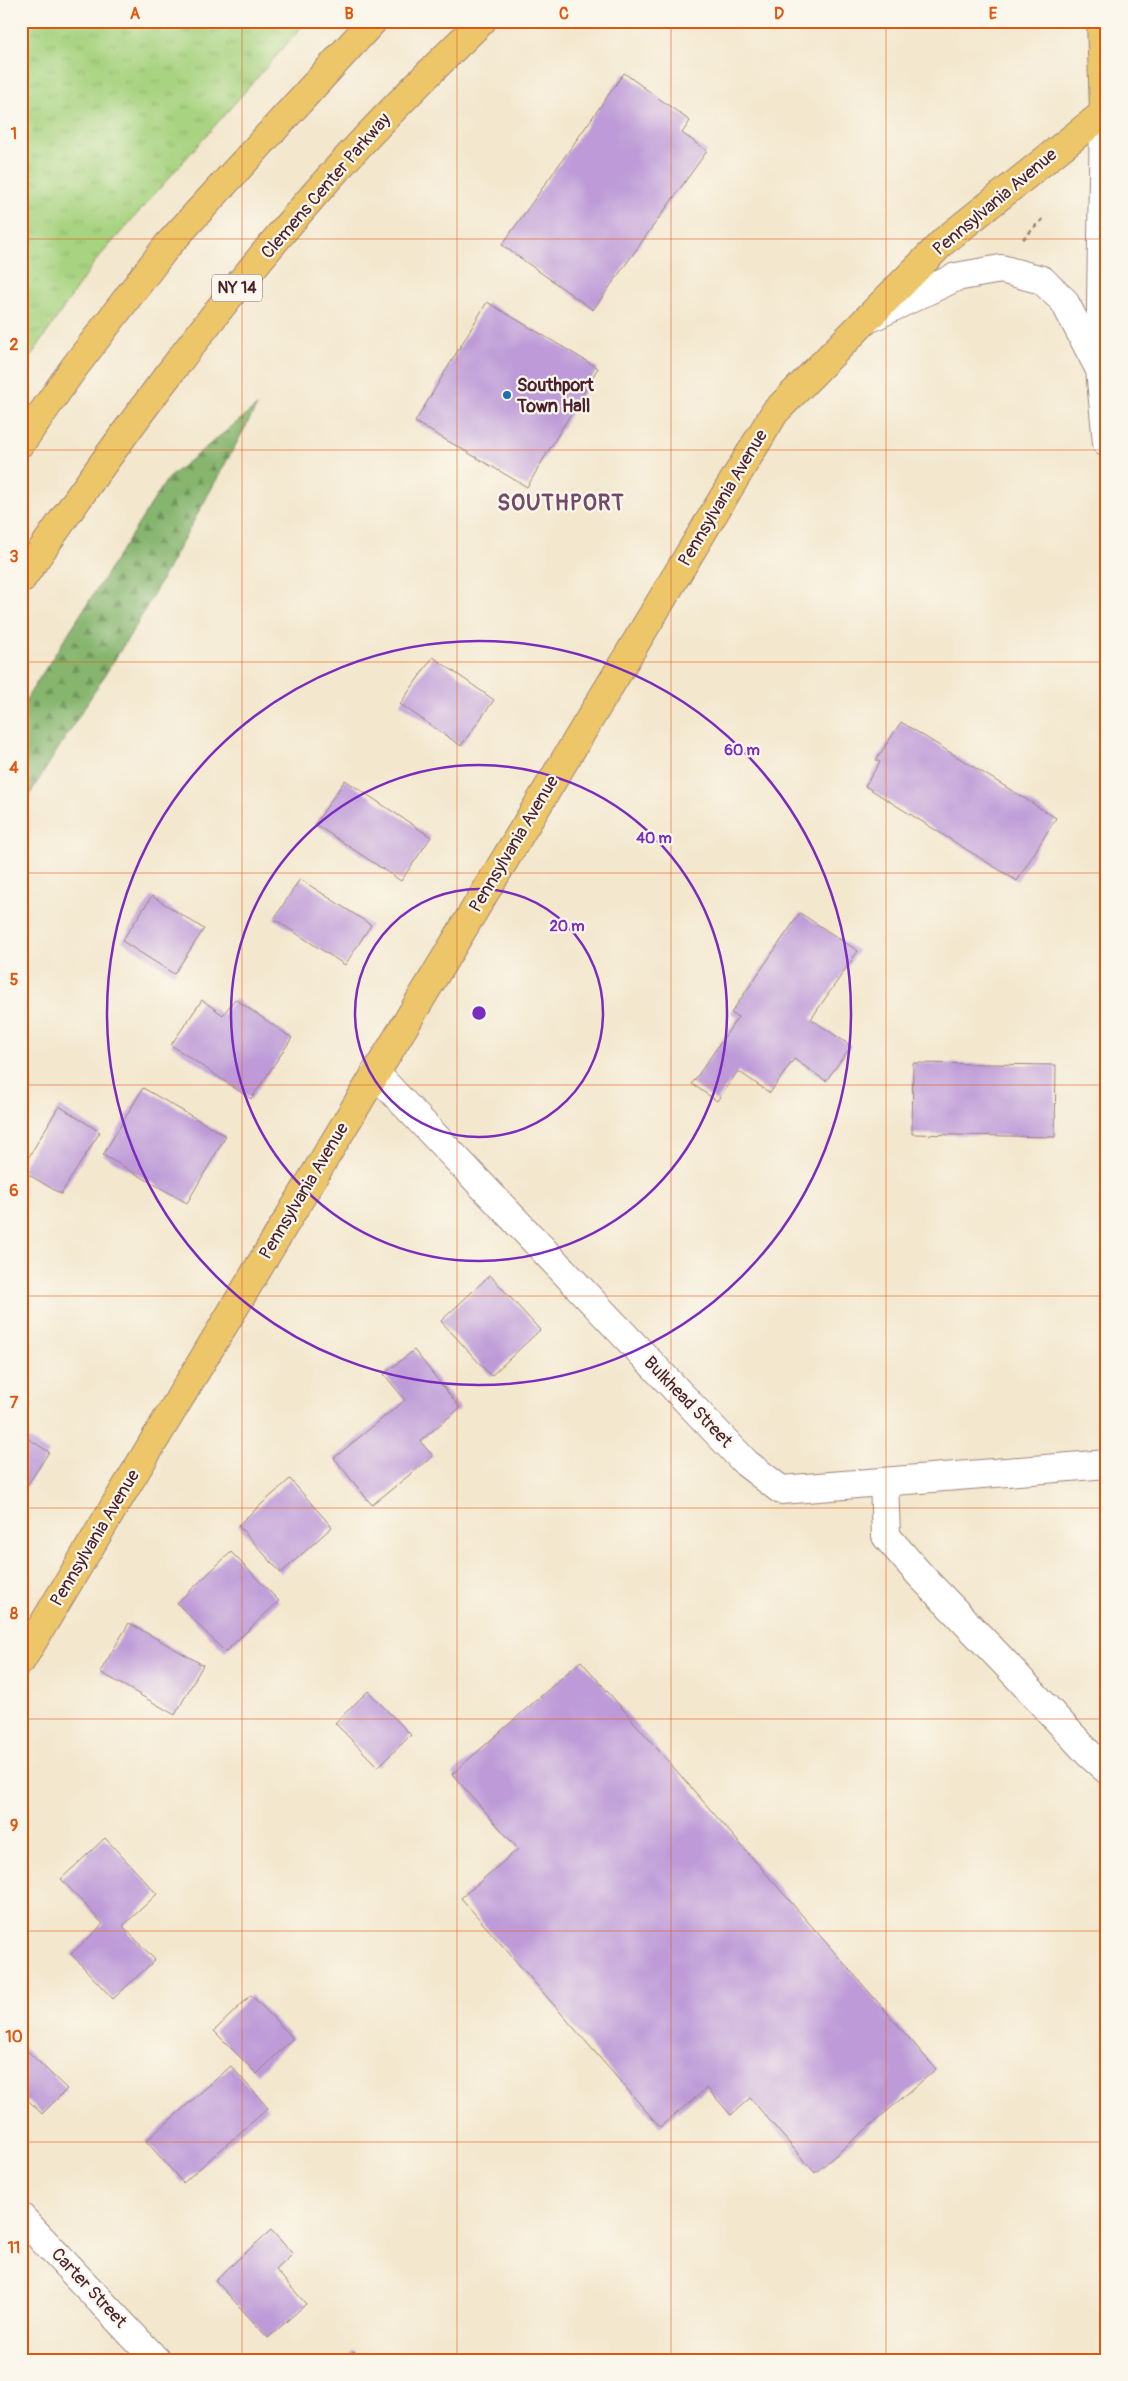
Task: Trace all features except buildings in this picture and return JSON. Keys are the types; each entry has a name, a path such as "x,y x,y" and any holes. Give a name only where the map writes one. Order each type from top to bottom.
{"main road":[{"path":"21,443 167,246 373,21"},
{"name":"Clemens Center Parkway","path":"21,580 82,491 213,318 314,195 415,86 482,21"},
{"path":"1101,21 1105,112"},
{"name":"Pennsylvania Avenue","path":"21,1661 775,412 944,241 1105,112"}],"street":[{"path":"1105,112 1100,369 1106,417 1107,444"},
{"path":"866,320 956,277 1001,269 1042,280 1064,301 1100,369"},
{"name":"Bulkhead Street","path":"375,1073 746,1464 781,1490 1107,1464"},
{"path":"884,1482 886,1536 921,1576 1004,1662 1090,1756 1107,1770"},
{"name":"Carter Street","path":"21,2216 156,2360"}],"path":[{"path":"1020,242 1044,218"}],"green space":[{"path":"21,21 307,21 93,264 21,371"},
{"path":"257,406 137,624 21,808 21,707 168,478"}],"place":[{"name":"Southport Town Hall","path":"507,395"}],"district":[{"name":"SOUTHPORT","path":"561,503"}]}
